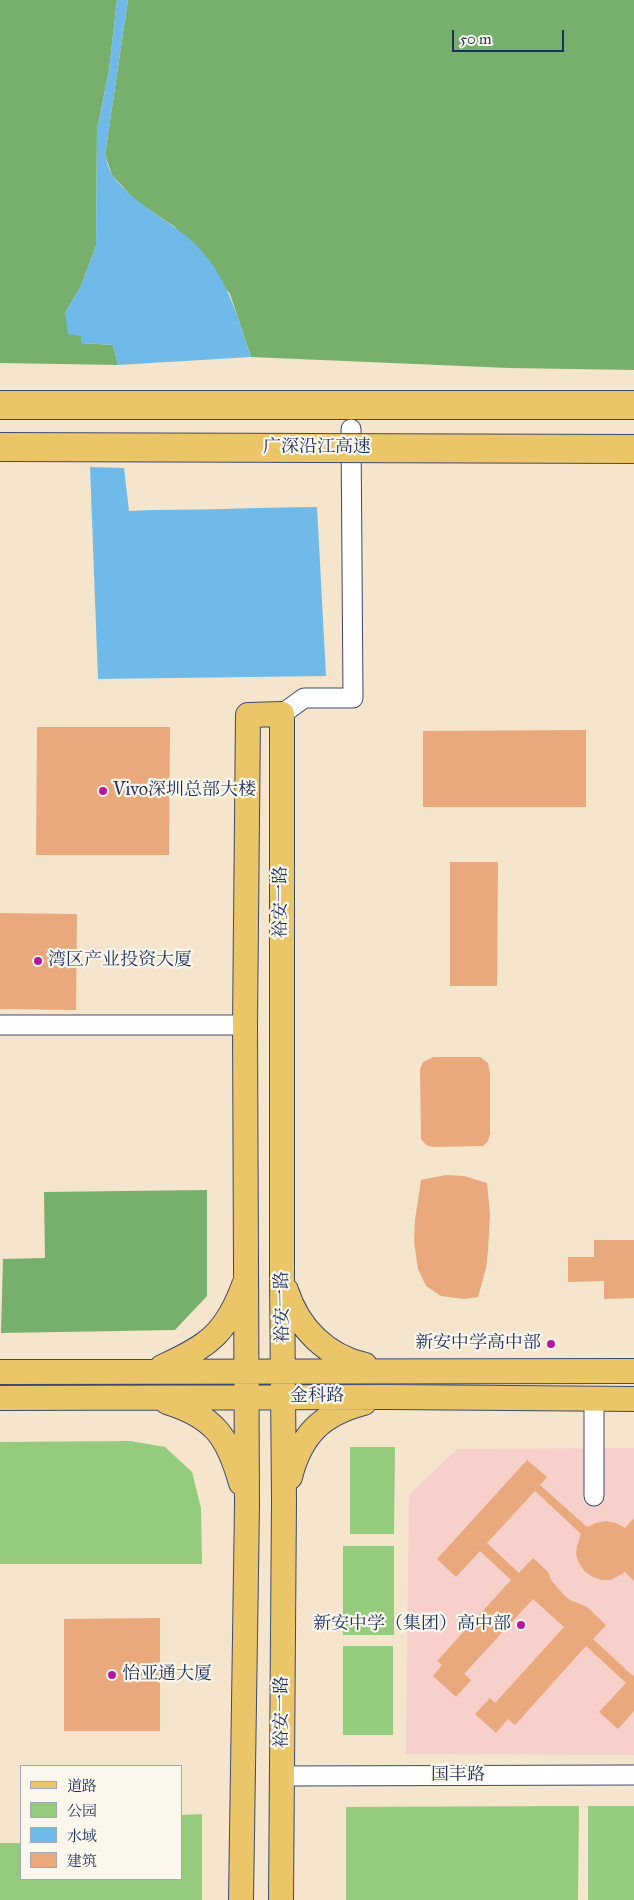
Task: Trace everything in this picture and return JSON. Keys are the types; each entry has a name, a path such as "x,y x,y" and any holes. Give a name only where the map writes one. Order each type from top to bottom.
{"highway":[{"path":"0,405 634,405"},
{"name":"广深沿江高速","path":"0,447 634,449"}],"main road":[{"name":"裕安一路","path":"240,1900 248,1397 245,1025 248,715 282,714 284,1500 281,1900"},
{"path":"154,1371 197,1351 216,1336 232,1314 247,1276"},
{"path":"282,1277 291,1305 308,1331 318,1342 344,1358 391,1371"},
{"name":"金科路","path":"0,1372 284,1370 634,1371"},
{"path":"284,1500 296,1457 302,1444 311,1432 324,1420 338,1412 387,1397"},
{"name":"金科路","path":"0,1398 387,1397 634,1399"},
{"path":"151,1398 194,1412 216,1428 231,1453 247,1505"}],"street":[{"path":"282,714 304,698 353,698 351,429"},
{"path":"0,1025 245,1025"},
{"path":"594,1399 594,1496"},
{"name":"国丰路","path":"282,1776 634,1775"}],"shaded area":[{"name":"新安中学（集团）高中部","path":"634,1448 634,1755 406,1754 409,1495 457,1449"}],"green space":[{"path":"0,0 117,0 109,70 97,130 96,246 81,286 65,313 81,336 81,343 113,345 118,365 0,363"},
{"path":"128,0 634,0 634,370 509,368 251,357 230,294 175,227 135,200 112,175 105,155"},
{"path":"207,1190 207,1296 175,1330 1,1333 3,1259 45,1258 44,1192"},
{"path":"130,1441 165,1447 192,1472 201,1508 202,1564 0,1564 0,1442"},
{"path":"350,1447 395,1447 394,1534 350,1534"},
{"path":"343,1546 394,1546 394,1635 343,1635"},
{"path":"343,1646 393,1646 393,1735 343,1735"},
{"path":"579,1806 578,1900 346,1900 346,1807"},
{"path":"588,1806 634,1806 634,1900 588,1900"},
{"path":"202,1814 202,1900 0,1900 0,1843 20,1843 20,1880 182,1880 182,1815"}],"water":[{"path":"117,0 128,0 105,155 109,169 123,188 134,198 184,234 206,256 228,292 251,357 118,365 113,345 81,343 81,336 68,334 65,313 81,286 96,246 97,130 109,70"},
{"path":"90,467 124,468 129,511 317,507 326,676 98,679"}],"building":[{"name":"Vivo深圳总部大楼","path":"37,727 170,727 169,855 36,855"},
{"path":"586,730 586,807 423,807 423,731"},
{"path":"450,862 498,862 497,986 450,986"},
{"name":"湾区产业投资大厦","path":"0,913 77,914 76,1010 0,1009"},
{"path":"433,1057 480,1057 488,1063 490,1074 490,1134 488,1141 483,1146 433,1147 426,1145 421,1139 420,1069 423,1062"},
{"path":"446,1175 464,1176 487,1183 490,1214 488,1251 486,1268 478,1297 464,1299 441,1296 426,1286 418,1269 414,1242 421,1180"},
{"path":"594,1240 634,1240 634,1298 604,1299 604,1281 568,1282 568,1257 594,1257"},
{"path":"527,1460 547,1477 540,1485 587,1527 606,1521 616,1523 625,1528 634,1518 634,1581 625,1572 611,1580 602,1580 585,1572 576,1554 581,1534 535,1491 487,1543 519,1573 533,1558 548,1572 551,1580 563,1594 570,1600 587,1607 606,1625 593,1639 633,1676 634,1674 634,1711 618,1729 599,1712 626,1683 586,1646 515,1725 508,1719 496,1733 475,1714 490,1698 495,1703 564,1627 533,1599 464,1674 471,1680 456,1697 433,1676 442,1665 437,1661 511,1580 480,1551 456,1577 437,1559"},
{"name":"怡亚通大厦","path":"160,1618 160,1731 64,1731 64,1619"}],"place":[{"name":"Vivo深圳总部大楼","path":"103,791"},
{"name":"湾区产业投资大厦","path":"38,961"},
{"name":"新安中学高中部","path":"551,1344"},
{"name":"新安中学（集团）高中部","path":"521,1625"},
{"name":"怡亚通大厦","path":"112,1675"}]}
